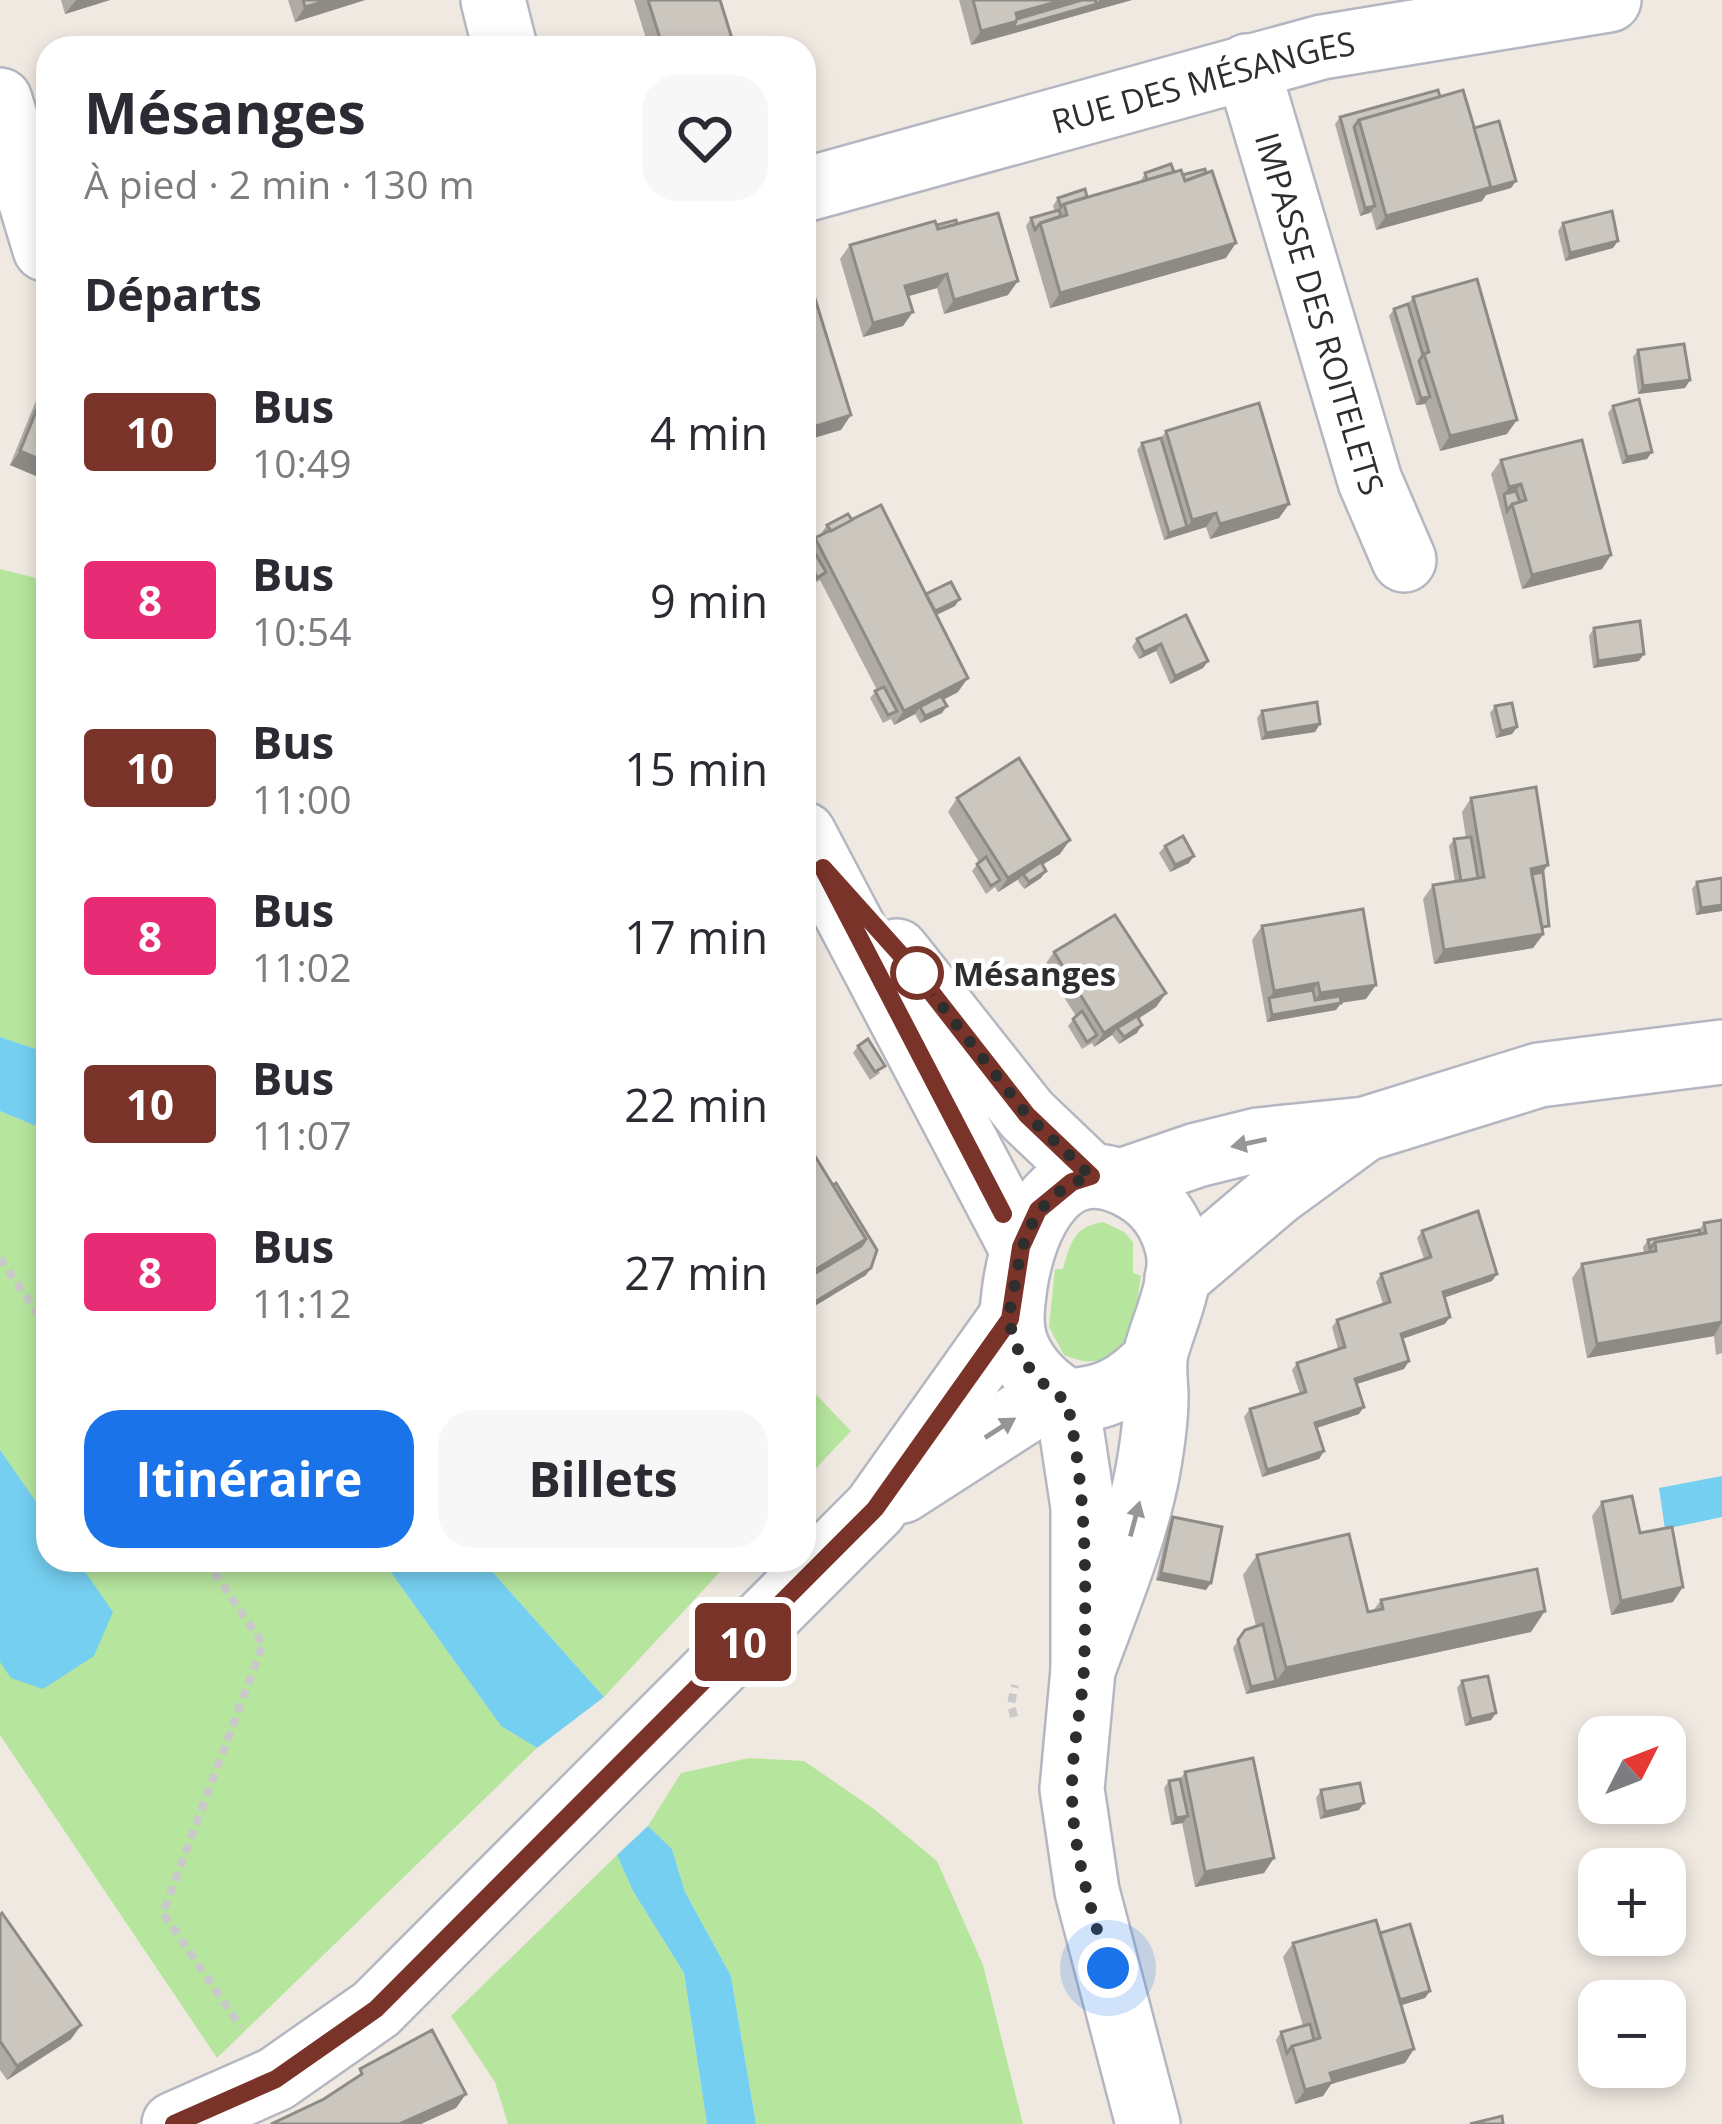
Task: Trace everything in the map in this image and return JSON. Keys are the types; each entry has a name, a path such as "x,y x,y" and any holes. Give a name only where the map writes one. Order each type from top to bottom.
{"street":[{"path":"493,0 502,36"},
{"name":"RUE DES MÉSANGES","path":"816,187 1322,47 1609,0"},
{"name":"IMPASSE DES ROITELETS","path":"1247,66 1370,481 1404,560"},
{"path":"0,100 31,244"},
{"path":"816,855 1027,1115 1106,1178 1146,1195 1166,1217 1178,1247 1177,1278 1155,1359 1156,1403 1148,1471 1126,1554 1084,1670"},
{"path":"816,857 1021,1247"},
{"path":"1148,2124 1078,1838 1072,1789 1084,1670 1083,1507 1061,1397 1034,1374 1018,1349 1010,1319 1021,1247 1038,1210 1072,1182 1258,1140 1364,1129 1538,1076 1722,1052"},
{"path":"1177,1278 1277,1193 1364,1129"},
{"path":"816,1568 875,1509 1010,1319"},
{"path":"875,1509 1061,1397 1114,1394 1155,1359"},
{"path":"174,2124 276,2079 376,2009 812,1572"}],"path":[{"path":"0,1258 36,1311"},
{"path":"214,1572 262,1644 163,1913 276,2079"}],"green space":[{"path":"0,569 36,578 36,1049 0,1037"},
{"path":"0,1111 36,1126 36,1572 391,1572 501,1726 537,1748 217,2058 0,1735"},
{"path":"1103,1222 1133,1242 1133,1273 1141,1276 1131,1341 1107,1357 1084,1361 1064,1355 1049,1327 1055,1269 1063,1269 1079,1232"},
{"path":"816,1395 851,1431 816,1468"},
{"path":"493,1572 720,1572 604,1697"},
{"path":"749,1758 804,1761 874,1809 937,1861 983,1965 1023,2124 756,2124 731,1976 685,1892 672,1849 648,1826 681,1773"},
{"path":"617,1855 633,1891 684,1973 707,2124 508,2124 495,2082 451,2016"}],"water":[{"path":"0,1037 36,1049 36,1126 0,1111"},
{"path":"0,1450 36,1502 36,1572 85,1572 113,1612 94,1656 43,1689 11,1678 0,1662"},
{"path":"1722,1476 1722,1517 1665,1529 1659,1488"},
{"path":"391,1572 493,1572 604,1697 537,1748 501,1726"},
{"path":"648,1826 672,1849 685,1892 731,1976 756,2124 707,2124 684,1973 633,1891 617,1855"}],"building":[{"path":"303,0 329,0 305,7"},
{"path":"648,0 720,0 731,36 659,36"},
{"path":"973,0 1063,0 1016,13 1018,21 981,31"},
{"path":"1082,0 1097,4 1013,28 1017,19"},
{"path":"1438,90 1440,97 1359,120 1354,127 1375,206 1365,208 1340,117"},
{"path":"1463,90 1492,187 1386,216 1359,120"},
{"path":"1499,121 1516,181 1491,188 1474,128"},
{"path":"1171,164 1174,172 1147,180 1145,173"},
{"path":"1205,169 1206,173 1185,181 1182,175"},
{"path":"1181,170 1185,181 1212,171 1236,243 1060,293 1040,223 1067,215 1064,204"},
{"path":"1085,189 1087,197 1061,207 1058,198"},
{"path":"1059,210 1061,216 1040,223 1035,230 1031,218"},
{"path":"1612,211 1618,241 1570,253 1563,223"},
{"path":"998,213 1018,281 954,300 947,274 905,286 913,312 873,323 850,245 935,221 938,229"},
{"path":"1477,279 1517,420 1450,436 1424,354 1429,352 1413,297"},
{"path":"816,302 851,415 816,426"},
{"path":"1408,304 1430,397 1421,398 1394,309"},
{"path":"1684,344 1690,380 1643,386 1638,350"},
{"path":"1639,399 1652,452 1627,457 1613,406"},
{"path":"1259,403 1289,504 1220,524 1216,513 1192,520 1166,431"},
{"path":"36,412 36,458 20,451"},
{"path":"1161,438 1187,527 1169,533 1142,443"},
{"path":"1582,440 1611,555 1532,575 1512,504 1526,500 1521,484 1509,487 1501,460"},
{"path":"1516,491 1520,502 1507,511 1504,494"},
{"path":"881,505 968,678 904,711 816,538"},
{"path":"848,514 852,520 831,531 827,525"},
{"path":"816,555 826,572 816,576"},
{"path":"951,582 960,599 935,611 926,594"},
{"path":"1186,615 1208,661 1175,676 1161,644 1144,652 1137,639"},
{"path":"1640,621 1644,654 1598,661 1594,628"},
{"path":"884,687 897,711 888,715 875,691"},
{"path":"941,696 947,706 925,716 920,707"},
{"path":"1317,702 1320,724 1266,733 1262,711"},
{"path":"1512,703 1517,727 1501,731 1495,706"},
{"path":"1019,758 1070,840 1008,878 957,798"},
{"path":"1536,787 1548,865 1531,869 1543,934 1444,950 1433,885 1484,877 1471,798"},
{"path":"1183,836 1194,856 1175,865 1165,846"},
{"path":"1471,837 1478,878 1461,881 1454,839"},
{"path":"986,857 1000,880 991,886 977,864"},
{"path":"1041,862 1046,871 1029,882 1023,874"},
{"path":"1543,872 1549,926 1542,927 1532,874"},
{"path":"1722,878 1722,905 1701,908 1697,882"},
{"path":"1363,909 1376,985 1320,993 1318,983 1274,991 1262,926"},
{"path":"1115,915 1166,993 1104,1033 1054,952"},
{"path":"1313,990 1315,1000 1340,996 1341,1003 1272,1015 1269,998"},
{"path":"1082,1011 1097,1035 1087,1042 1073,1019"},
{"path":"1137,1016 1142,1025 1124,1037 1117,1028"},
{"path":"868,1039 885,1066 875,1072 858,1046"},
{"path":"816,1158 866,1239 816,1269"},
{"path":"836,1183 877,1250 871,1268 816,1301 816,1273 866,1239"},
{"path":"1478,1211 1497,1274 1443,1292 1450,1317 1401,1334 1409,1361 1355,1379 1364,1407 1315,1423 1324,1451 1267,1470 1250,1409 1306,1392 1297,1363 1345,1347 1337,1320 1390,1302 1381,1274 1431,1257 1422,1231"},
{"path":"1722,1220 1722,1322 1597,1344 1582,1264 1656,1251 1655,1242 1706,1233 1704,1223"},
{"path":"1699,1230 1700,1234 1655,1242 1650,1249 1648,1240"},
{"path":"1632,1496 1640,1533 1672,1527 1683,1587 1621,1601 1602,1502"},
{"path":"1173,1517 1222,1527 1211,1583 1161,1573"},
{"path":"1349,1534 1368,1612 1383,1609 1381,1600 1537,1569 1545,1611 1286,1668 1257,1555"},
{"path":"1263,1624 1276,1681 1251,1687 1238,1640 1245,1630"},
{"path":"1488,1676 1496,1713 1471,1719 1462,1681"},
{"path":"1253,1758 1274,1858 1205,1872 1185,1772"},
{"path":"1180,1779 1188,1816 1176,1818 1169,1781"},
{"path":"1360,1783 1364,1803 1325,1812 1321,1790"},
{"path":"2,1913 81,2025 17,2066 0,2041"},
{"path":"1376,1920 1414,2049 1330,2073 1333,2082 1305,2090 1292,2046 1320,2038 1293,1943"},
{"path":"1410,1924 1430,1991 1400,2000 1380,1933"},
{"path":"1310,2024 1314,2040 1292,2046 1287,2053 1281,2032"},
{"path":"432,2030 466,2094 399,2124 271,2124 324,2099 362,2074 360,2069"},
{"path":"1502,2116 1503,2124 1470,2124"}],"bus line":[{"name":"10","path":"816,1568 875,1509 1010,1319 1021,1247 1038,1210 1072,1182 1091,1176 1027,1115 910,965 823,868 1003,1214"},
{"name":"10","path":"174,2124 276,2079 376,2009 812,1572"}],"place":[{"name":"Mésanges","path":"917,973"}],"route":[{"path":"917,973 910,965 1027,1115 1091,1176 1053,1196 1028,1227 1010,1319 1018,1349 1034,1374 1067,1401 1078,1453 1084,1670 1072,1789 1088,1891 1108,1968"}]}
